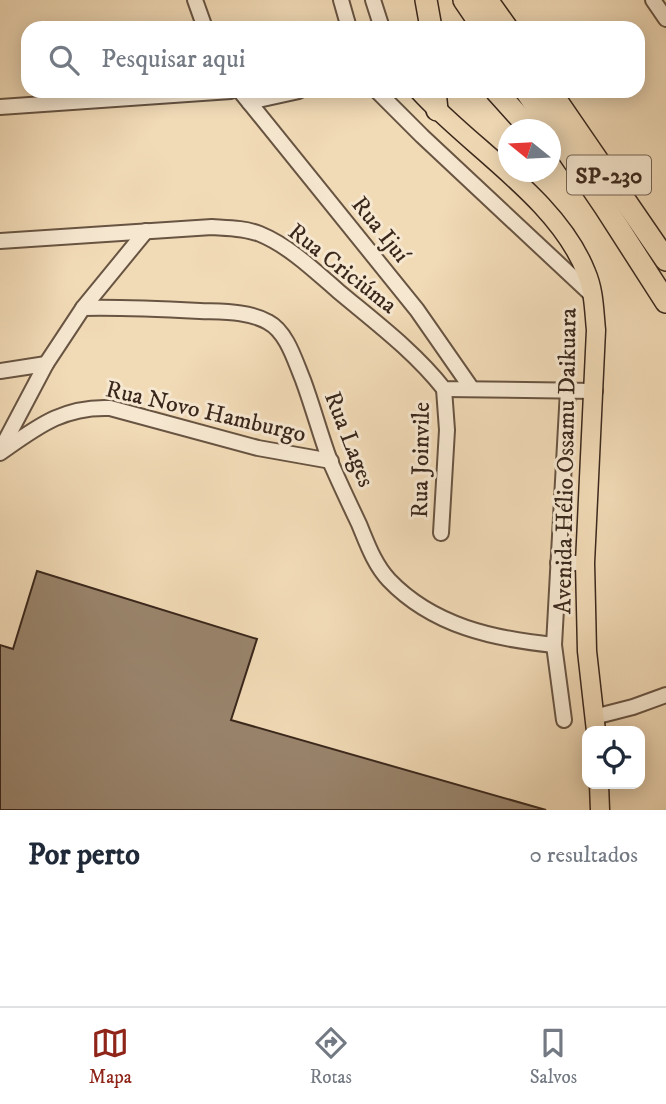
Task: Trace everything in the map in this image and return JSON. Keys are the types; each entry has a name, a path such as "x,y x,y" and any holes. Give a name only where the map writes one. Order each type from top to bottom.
{"highway":[{"path":"464,0 478,21"},
{"path":"488,0 502,21"},
{"path":"502,98 521,119"},
{"name":"SP-230","path":"531,98 666,302"},
{"name":"SP-230","path":"555,98 666,260"},
{"path":"561,161 605,207"}],"main road":[{"name":"Avenida Hélio Ossamu Daikuara","path":"436,101 556,221 579,256 593,296 596,330 595,391 585,563 587,651 595,724"},
{"path":"599,789 600,810"}],"street":[{"path":"195,0 202,21"},
{"path":"341,0 347,21"},
{"path":"373,0 380,21"},
{"path":"653,0 666,19"},
{"path":"0,107 130,98"},
{"name":"Rua Ijuí","path":"245,98 417,310 472,389"},
{"path":"384,98 593,296"},
{"name":"Rua Criciúma","path":"0,241 212,227 242,229 268,238 304,262 386,330 428,369 444,388"},
{"path":"0,452 46,364 83,308 146,231"},
{"name":"Rua Lages","path":"83,308 128,307 228,313 269,322 279,330 293,355 331,461 376,563 388,579 438,615 468,630 496,638 554,645"},
{"path":"0,371 46,364"},
{"path":"444,388 595,391"},
{"name":"Rua Joinvile","path":"441,533 447,430 444,388"},
{"path":"564,720 554,645 568,390"},
{"name":"Rua Novo Hamburgo","path":"0,452 58,416 92,407 110,408 258,448 331,461"},
{"path":"558,564 585,563"},
{"path":"595,724 666,695"}],"building":[{"path":"37,571 257,639 231,720 546,810 0,810 0,645 13,649"}]}
